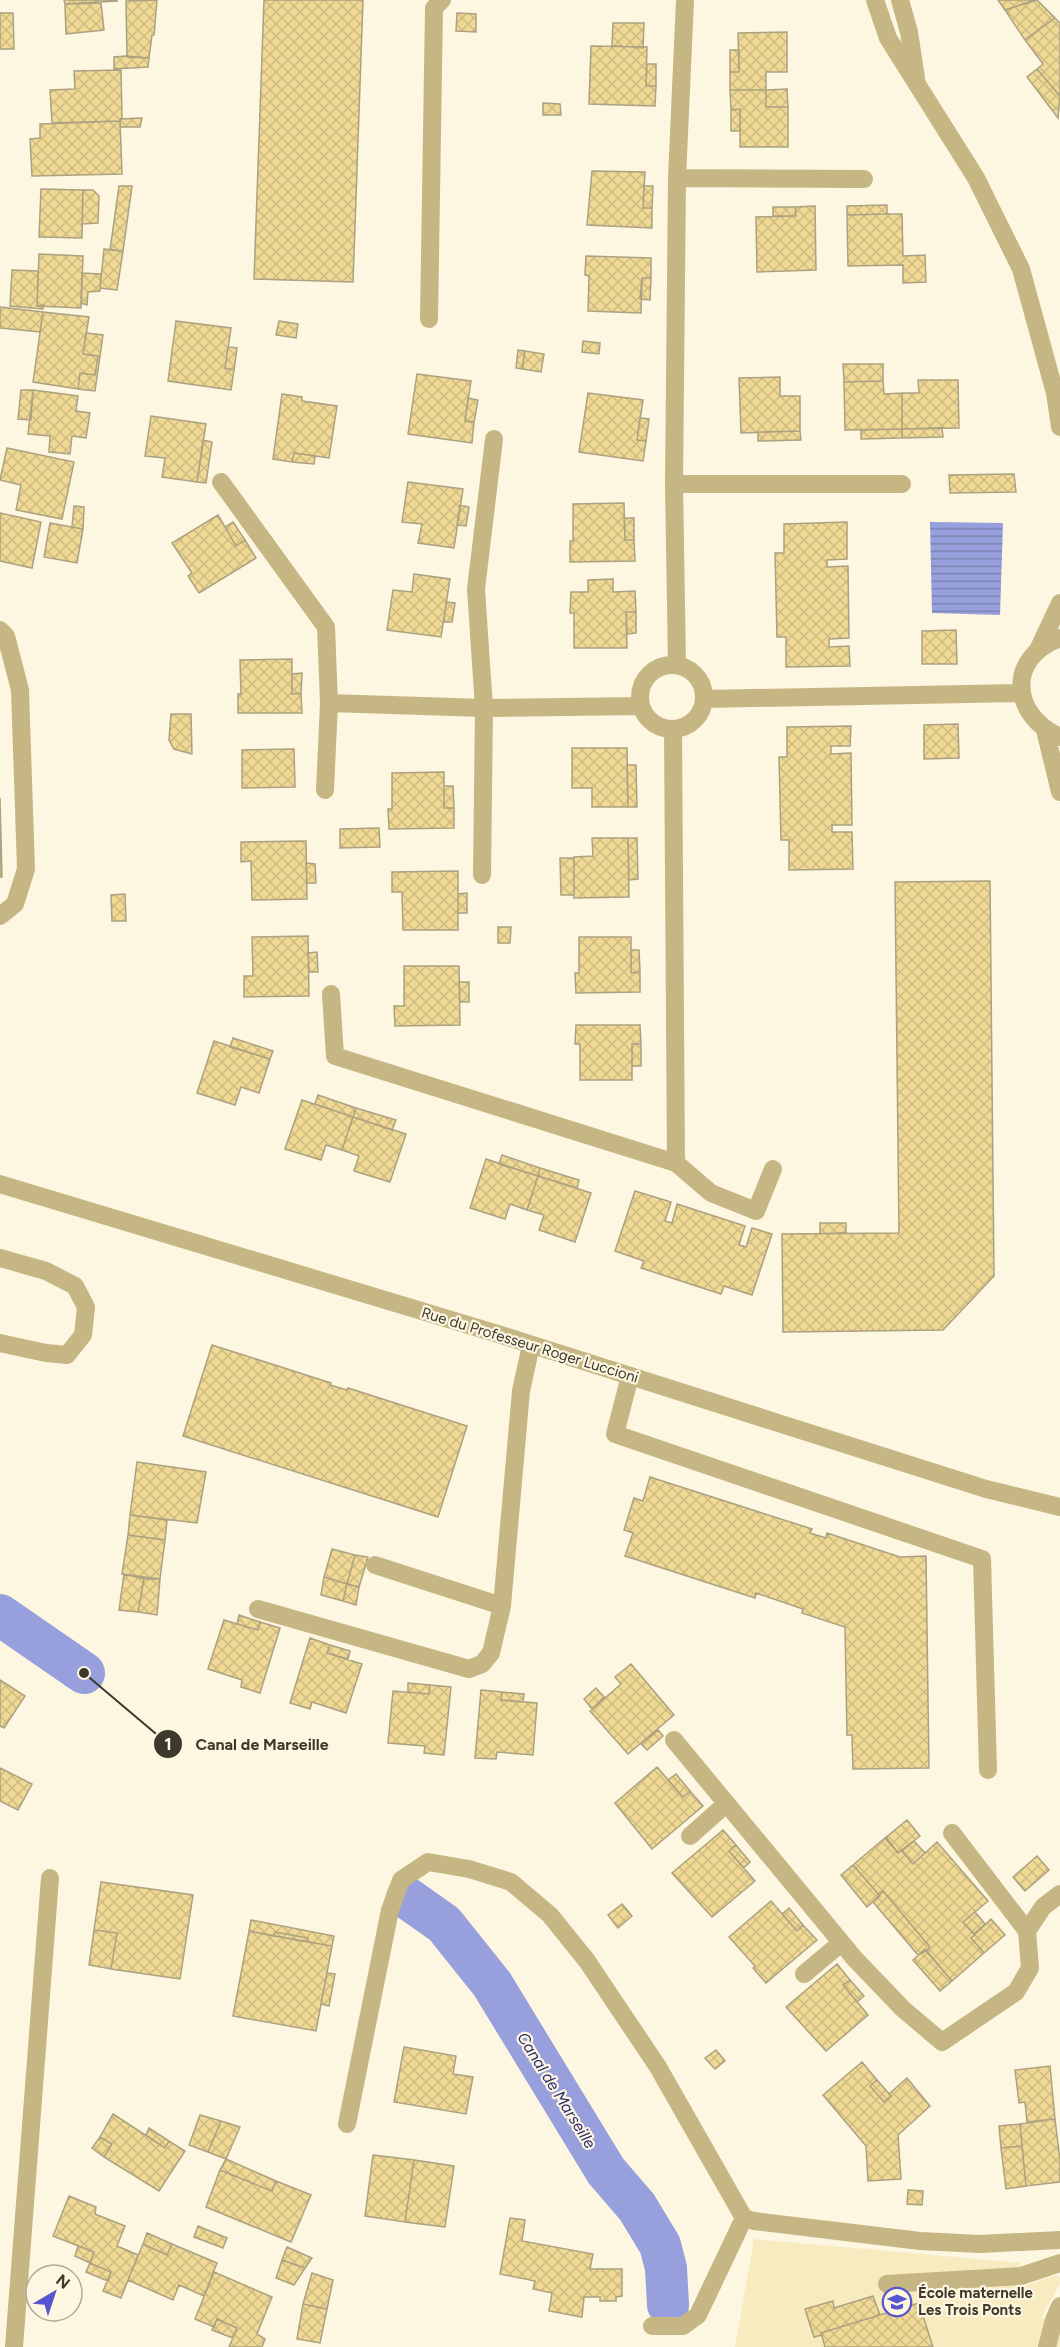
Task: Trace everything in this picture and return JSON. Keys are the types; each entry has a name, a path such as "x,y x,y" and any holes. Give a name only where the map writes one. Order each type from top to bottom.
{"street":[{"path":"429,319 434,8 442,0"},
{"path":"677,665 674,484 676,178 685,0"},
{"path":"875,0 888,38 976,178 1021,269 1055,393 1060,427"},
{"path":"900,0 909,32 918,88"},
{"path":"676,178 864,179"},
{"path":"482,874 484,708 476,589 494,439"},
{"path":"221,482 326,627 329,703 325,790"},
{"path":"674,484 902,484"},
{"path":"1060,603 1038,650 1026,666 1022,679 1022,693 1032,718 1052,733 1060,792"},
{"path":"0,630 6,636 20,690 26,869 15,904 0,916"},
{"path":"1038,650 1060,638"},
{"path":"677,665 687,669 698,678 703,688 704,699 697,716 690,723 673,729 652,722 641,706 640,695 642,684 648,675 657,668 677,665"},
{"path":"704,699 1022,693"},
{"path":"329,703 484,708 641,706"},
{"path":"673,729 676,1163"},
{"path":"331,994 335,1056 676,1163 711,1193 756,1211 773,1169"},
{"name":"Rue du Professeur Roger Luccioni","path":"0,1184 531,1345 986,1489 1060,1507"},
{"path":"0,1258 46,1271 75,1286 86,1307 83,1335 67,1355 0,1343"},
{"path":"258,1609 469,1669 482,1664 491,1653 502,1606 521,1391 531,1345"},
{"path":"630,1376 615,1434 982,1559 988,1770"},
{"path":"375,1565 502,1606"},
{"path":"674,1740 841,1942 903,2009 942,2042 1016,1992 1030,1968 1027,1931 952,1833"},
{"path":"690,1836 726,1804"},
{"path":"347,2124 390,1910 400,1880 428,1862 469,1869 511,1882 550,1915 587,1960 658,2067 744,2218 754,2222 920,2241 980,2244 1060,2240"},
{"path":"14,2347 50,1878"},
{"path":"1027,1931 1043,1907 1060,1894"},
{"path":"804,1974 841,1942"},
{"path":"652,2326 683,2326 698,2315 744,2218"},
{"path":"887,2284 1022,2276 1060,2263"},
{"path":"1047,2347 1060,2306"}],"shaded area":[{"name":"École maternelle Les Trois Ponts","path":"754,2239 1020,2263 1025,2286 1057,2275 1060,2278 1060,2284 1041,2318 1060,2322 1060,2347 735,2347"}],"water":[{"path":"930,522 1003,523 1000,615 932,613"}],"building":[{"path":"64,0 117,0 117,1 65,4"},
{"path":"157,0 154,35 152,35 149,58 127,57 126,1"},
{"path":"264,0 363,0 353,282 254,279"},
{"path":"998,0 1035,0 1005,10"},
{"path":"1037,0 1055,18 1025,40 1005,10"},
{"path":"101,3 104,30 66,34 65,4"},
{"path":"0,13 13,13 14,49 0,49"},
{"path":"457,13 476,14 476,32 456,31"},
{"path":"1055,18 1060,23 1060,96 1037,69 1043,64 1025,40"},
{"path":"613,23 644,23 643,48 612,46"},
{"path":"787,32 787,72 766,72 766,90 730,90 730,72 739,72 738,33"},
{"path":"591,46 647,47 646,86 656,86 655,106 589,104"},
{"path":"730,50 739,50 739,72 730,72"},
{"path":"114,57 149,58 148,67 114,69"},
{"path":"647,64 656,64 656,86 646,86"},
{"path":"1037,69 1060,96 1058,118 1027,77"},
{"path":"121,70 122,118 120,121 52,123 50,90 75,89 74,71"},
{"path":"787,89 788,107 766,107 766,90"},
{"path":"730,90 766,90 766,107 788,107 788,147 740,147 740,109 731,110"},
{"path":"543,103 560,104 561,115 543,115"},
{"path":"740,109 740,131 731,131 731,110"},
{"path":"142,118 140,127 120,127 120,119"},
{"path":"120,121 122,174 32,176 30,139 40,138 40,124"},
{"path":"592,171 645,172 643,208 652,208 652,228 587,225"},
{"path":"119,186 132,186 123,251 110,250"},
{"path":"644,186 653,186 652,208 643,208"},
{"path":"41,189 83,190 82,238 39,237"},
{"path":"83,190 93,190 99,196 98,223 82,224"},
{"path":"887,205 887,214 847,215 847,206"},
{"path":"815,206 816,270 757,272 756,217 796,216 795,207"},
{"path":"773,207 795,207 796,216 773,216"},
{"path":"902,214 903,256 925,255 926,282 903,283 903,265 848,266 847,215"},
{"path":"104,249 123,251 117,290 100,288"},
{"path":"39,254 83,256 81,308 37,306"},
{"path":"586,256 651,258 651,278 642,278 641,313 588,311 589,276 585,275"},
{"path":"12,270 38,271 37,306 44,305 43,309 10,306"},
{"path":"82,273 101,274 100,291 88,292 87,305 81,303"},
{"path":"642,278 651,278 650,300 640,299"},
{"path":"0,307 43,312 40,332 0,328"},
{"path":"43,312 89,317 83,354 98,356 95,375 80,373 78,389 33,382"},
{"path":"176,321 231,328 225,368 234,370 231,390 168,381"},
{"path":"279,321 298,324 296,338 276,335"},
{"path":"86,333 103,335 95,391 78,389 80,373 95,375 98,356 83,354"},
{"path":"583,341 600,343 599,354 582,352"},
{"path":"228,347 237,348 234,370 225,368"},
{"path":"518,350 525,351 522,369 516,368"},
{"path":"525,351 544,354 541,372 522,369"},
{"path":"843,364 883,364 883,381 844,382"},
{"path":"417,374 471,381 465,421 474,422 472,443 408,434"},
{"path":"780,377 780,396 800,396 800,431 741,433 739,378"},
{"path":"918,380 958,380 959,428 902,429 902,393 919,393"},
{"path":"883,381 884,394 902,393 902,429 845,430 844,382"},
{"path":"21,390 33,390 31,420 18,419"},
{"path":"33,390 78,396 76,411 90,413 86,438 72,436 70,454 49,452 50,436 28,434"},
{"path":"588,393 643,400 637,440 646,441 643,461 579,452"},
{"path":"282,394 302,397 302,401 337,406 329,458 294,453 292,462 273,459"},
{"path":"468,398 478,400 474,422 465,421"},
{"path":"151,416 206,424 197,482 162,477 165,458 145,456"},
{"path":"640,418 649,419 646,441 637,440"},
{"path":"942,428 943,437 902,438 902,429"},
{"path":"902,429 902,438 861,439 861,430"},
{"path":"800,431 801,440 758,441 758,432"},
{"path":"203,440 212,442 206,483 197,482"},
{"path":"7,448 74,462 62,519 16,510 21,485 0,480"},
{"path":"294,453 315,456 314,464 292,462"},
{"path":"1014,474 1016,492 950,493 949,475"},
{"path":"408,482 463,489 454,548 418,543 422,524 402,522"},
{"path":"624,503 625,540 634,540 635,561 570,562 570,541 573,541 573,504"},
{"path":"460,505 469,507 466,526 457,525"},
{"path":"74,506 84,507 83,529 72,527"},
{"path":"0,513 41,522 32,568 0,561"},
{"path":"218,515 236,546 245,540 256,558 199,593 188,576 192,573 172,543"},
{"path":"624,518 634,518 634,540 625,540"},
{"path":"233,522 245,540 236,546 225,527"},
{"path":"847,522 847,559 827,560 827,567 848,566 849,638 829,639 829,647 849,646 850,666 786,667 786,637 777,637 775,553 784,553 784,524"},
{"path":"50,523 83,529 77,563 44,557"},
{"path":"414,574 450,579 441,637 387,630 393,590 412,592"},
{"path":"613,579 613,592 635,591 636,612 626,612 627,648 574,648 574,613 570,613 571,592 588,592 588,580"},
{"path":"446,602 455,603 452,622 444,622"},
{"path":"626,612 636,612 636,633 627,634"},
{"path":"956,630 957,664 922,664 922,631"},
{"path":"292,659 292,694 301,693 302,713 238,713 238,694 241,694 240,660"},
{"path":"302,673 301,693 292,694 292,674"},
{"path":"171,714 191,714 192,754 174,749 169,740"},
{"path":"958,724 959,758 924,759 924,725"},
{"path":"851,726 850,746 831,746 831,754 851,753 852,825 832,825 832,832 852,832 853,869 789,870 789,840 781,840 779,757 787,757 787,727"},
{"path":"572,748 627,748 628,807 592,807 592,788 572,788"},
{"path":"294,749 295,787 242,788 242,750"},
{"path":"627,765 636,765 637,807 628,807"},
{"path":"444,772 444,808 454,808 454,828 389,829 388,809 392,809 392,773"},
{"path":"444,786 453,786 454,808 444,808"},
{"path":"0,798 2,877 0,877"},
{"path":"379,828 380,847 340,848 340,829"},
{"path":"592,838 628,838 629,897 574,898 574,857 593,856"},
{"path":"628,838 637,838 638,879 629,880"},
{"path":"306,841 307,899 252,900 251,861 241,862 241,842"},
{"path":"560,858 574,858 574,895 561,895"},
{"path":"306,863 315,864 316,883 307,883"},
{"path":"458,871 458,930 403,930 402,892 392,892 392,872"},
{"path":"990,881 994,1276 943,1330 783,1332 782,1234 899,1233 895,882"},
{"path":"467,893 467,913 458,913 458,894"},
{"path":"125,894 126,921 112,921 111,895"},
{"path":"498,927 511,927 510,943 498,943"},
{"path":"308,936 309,996 244,997 244,976 253,976 252,937"},
{"path":"579,937 631,937 631,973 640,972 640,992 576,993 575,973 579,973"},
{"path":"631,950 639,950 640,972 631,973"},
{"path":"317,952 318,972 309,972 308,953"},
{"path":"404,966 459,966 460,1025 395,1026 394,1006 404,1006"},
{"path":"459,982 469,982 469,1002 460,1002"},
{"path":"576,1025 640,1025 641,1044 632,1044 632,1080 580,1080 580,1044 575,1044"},
{"path":"233,1038 273,1051 270,1059 230,1047"},
{"path":"214,1041 270,1059 259,1093 241,1087 235,1105 197,1093"},
{"path":"632,1044 641,1044 641,1066 632,1066"},
{"path":"318,1095 356,1108 353,1117 315,1104"},
{"path":"302,1100 353,1117 342,1150 326,1145 321,1160 285,1149"},
{"path":"356,1108 396,1120 392,1130 353,1117"},
{"path":"353,1117 406,1134 390,1182 354,1171 359,1156 342,1150"},
{"path":"502,1155 540,1168 538,1176 499,1164"},
{"path":"486,1159 538,1176 527,1210 510,1204 505,1219 470,1208"},
{"path":"540,1168 579,1180 577,1188 538,1176"},
{"path":"538,1176 591,1193 575,1242 539,1230 544,1215 527,1210"},
{"path":"635,1191 671,1202 665,1221 672,1223 677,1204 745,1226 739,1245 746,1247 752,1228 772,1234 752,1295 724,1286 721,1294 641,1268 644,1261 615,1251"},
{"path":"820,1223 846,1223 846,1233 820,1234"},
{"path":"212,1345 331,1383 330,1385 347,1390 348,1388 467,1426 438,1517 183,1436"},
{"path":"137,1462 206,1472 197,1523 130,1515"},
{"path":"650,1477 812,1529 810,1533 826,1538 827,1533 900,1557 926,1556 929,1768 853,1769 852,1735 847,1735 845,1627 802,1613 803,1609 756,1593 755,1598 625,1556 633,1533 624,1530 634,1498 643,1501"},
{"path":"130,1515 167,1520 165,1540 128,1535"},
{"path":"128,1535 165,1540 160,1579 122,1574"},
{"path":"332,1549 355,1555 347,1584 324,1577"},
{"path":"355,1555 368,1557 359,1587 347,1584"},
{"path":"124,1574 144,1579 138,1612 119,1610"},
{"path":"324,1577 347,1584 343,1601 321,1595"},
{"path":"144,1579 160,1579 157,1615 138,1612"},
{"path":"347,1584 359,1587 356,1605 343,1601"},
{"path":"239,1615 260,1622 258,1630 237,1624"},
{"path":"224,1620 258,1630 260,1622 280,1628 260,1693 241,1687 242,1680 208,1669"},
{"path":"310,1638 330,1645 327,1653 362,1664 346,1713 312,1702 310,1709 290,1703"},
{"path":"330,1645 350,1651 348,1659 327,1653"},
{"path":"631,1664 674,1715 628,1754 590,1711 621,1684 615,1677"},
{"path":"0,1680 25,1696 4,1728 0,1726"},
{"path":"408,1683 430,1685 429,1694 408,1692"},
{"path":"430,1685 451,1687 444,1755 424,1753 425,1746 388,1743 393,1691 429,1694"},
{"path":"596,1688 604,1697 592,1709 584,1699"},
{"path":"481,1690 502,1692 501,1700 537,1703 533,1755 497,1752 496,1759 475,1758"},
{"path":"502,1692 524,1694 523,1702 501,1700"},
{"path":"658,1730 663,1736 647,1750 641,1744"},
{"path":"657,1767 683,1797 690,1791 703,1806 652,1849 615,1803"},
{"path":"0,1768 32,1784 18,1810 0,1801"},
{"path":"676,1774 690,1791 683,1797 668,1780"},
{"path":"907,1820 920,1836 898,1853 885,1838"},
{"path":"723,1830 736,1845 729,1851 755,1881 712,1917 672,1873"},
{"path":"886,1837 898,1853 901,1850 913,1864 937,1842 988,1901 963,1922 975,1935 971,1938 984,1953 952,1981 926,1951 930,1947 883,1891 879,1895 853,1865"},
{"path":"914,1841 925,1853 913,1864 902,1851"},
{"path":"736,1845 750,1862 744,1868 729,1851"},
{"path":"1037,1856 1049,1870 1025,1891 1013,1877"},
{"path":"853,1865 880,1896 867,1907 841,1875"},
{"path":"101,1882 193,1895 180,1979 111,1969 117,1933 94,1930"},
{"path":"883,1891 930,1947 926,1951 918,1955 873,1902"},
{"path":"771,1901 797,1931 803,1925 817,1940 766,1983 753,1968 755,1966 729,1937"},
{"path":"622,1904 632,1916 618,1928 608,1915"},
{"path":"789,1908 803,1925 797,1931 782,1914"},
{"path":"975,1912 985,1924 974,1934 963,1922"},
{"path":"991,1919 1005,1935 984,1953 971,1938"},
{"path":"251,1920 334,1936 332,1946 307,1942 308,1938 275,1932 274,1936 249,1931"},
{"path":"94,1930 117,1933 111,1969 89,1965"},
{"path":"249,1931 332,1946 316,2031 233,2016"},
{"path":"275,1932 308,1938 307,1942 274,1936"},
{"path":"925,1949 952,1981 940,1991 913,1960"},
{"path":"837,1964 850,1980 843,1985 868,2015 826,2051 786,2007"},
{"path":"327,1973 335,1974 329,2006 321,2004"},
{"path":"850,1980 864,1996 857,2002 843,1985"},
{"path":"404,2047 456,2056 453,2074 473,2077 466,2114 394,2102"},
{"path":"716,2050 725,2061 715,2069 705,2058"},
{"path":"862,2062 877,2080 870,2086 884,2102 891,2096 889,2094 907,2078 930,2106 898,2135 901,2179 868,2181 866,2146 823,2095"},
{"path":"1050,2066 1055,2119 1027,2122 1025,2102 1019,2103 1015,2070"},
{"path":"877,2080 891,2096 884,2102 870,2086"},
{"path":"113,2114 165,2148 169,2141 185,2151 159,2191 104,2157 112,2144 100,2137"},
{"path":"200,2115 221,2121 208,2152 189,2145"},
{"path":"1055,2119 1060,2182 1026,2186 1020,2124"},
{"path":"221,2121 240,2127 226,2159 208,2152"},
{"path":"1020,2124 1022,2146 1001,2148 999,2126"},
{"path":"149,2128 169,2141 165,2148 146,2135"},
{"path":"100,2137 112,2144 104,2157 92,2148"},
{"path":"1022,2146 1026,2186 1006,2189 1001,2148"},
{"path":"373,2155 414,2160 405,2222 365,2216"},
{"path":"226,2159 276,2181 272,2191 220,2170"},
{"path":"414,2160 454,2166 445,2227 405,2222"},
{"path":"220,2170 272,2191 276,2181 311,2195 291,2242 206,2207"},
{"path":"908,2190 923,2191 922,2205 907,2204"},
{"path":"69,2196 96,2207 95,2214 125,2226 117,2246 138,2255 121,2298 103,2291 111,2272 90,2263 94,2252 53,2236"},
{"path":"510,2218 525,2220 522,2241 593,2254 590,2269 622,2269 622,2296 616,2297 616,2301 600,2301 600,2297 584,2297 582,2317 549,2311 552,2293 533,2289 535,2281 500,2274"},
{"path":"198,2226 227,2238 223,2248 194,2237"},
{"path":"147,2233 172,2244 167,2255 143,2244"},
{"path":"143,2244 167,2255 172,2244 217,2263 204,2296 179,2285 173,2300 128,2280"},
{"path":"78,2246 94,2252 90,2263 75,2256"},
{"path":"287,2247 312,2258 305,2268 282,2260"},
{"path":"282,2260 305,2268 294,2285 276,2278"},
{"path":"90,2263 111,2272 108,2281 86,2272"},
{"path":"214,2272 272,2297 257,2334 265,2339 262,2347 229,2347 237,2328 217,2319 214,2327 195,2319"},
{"path":"312,2273 333,2280 327,2309 303,2304"},
{"path":"873,2296 880,2315 814,2337 805,2309 833,2301 834,2308"},
{"path":"919,2303 933,2347 825,2347 821,2333"},
{"path":"303,2304 327,2309 320,2343 297,2339"},
{"path":"217,2319 237,2328 233,2338 212,2330"}],"waterway":[{"name":"Canal de Marseille","path":"0,1615 84,1673"},
{"name":"Canal de Marseille","path":"407,1898 444,1924 492,1984 606,2171 637,2207 660,2245 666,2268 668,2305"}],"place":[{"name":"Canal de Marseille","path":"84,1673"},
{"name":"École maternelle Les Trois Ponts","path":"897,2302"}]}
